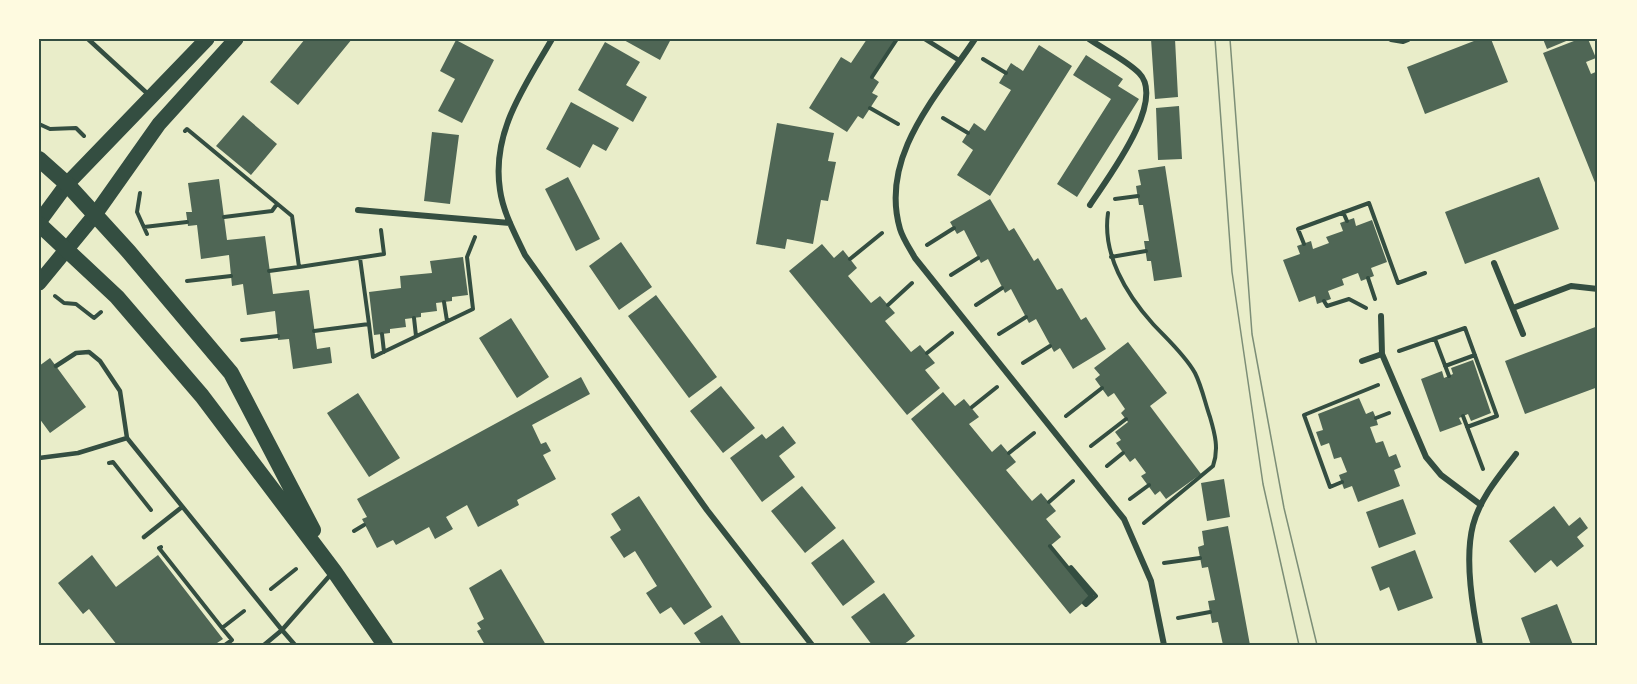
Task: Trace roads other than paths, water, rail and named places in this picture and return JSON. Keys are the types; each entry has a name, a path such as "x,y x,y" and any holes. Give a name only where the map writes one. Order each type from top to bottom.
{"highway":[{"path":"39,159 67,184 231,373 334,571"},
{"path":"39,223 117,297 202,396 334,571 385,645"}],"main road":[{"path":"39,223 67,184 207,39"},
{"path":"39,283 94,216 159,124 236,39"}],"street":[{"path":"552,39 507,118 501,143 500,191 510,224 525,255 707,510 812,645"},
{"path":"975,39 917,124 905,148 897,172 896,193 901,230 915,258 1124,519 1151,581 1164,645"},
{"path":"1089,39 1140,74 1146,85 1148,102 1141,122 1090,205"},
{"path":"1391,39 1403,41 1408,39"},
{"path":"358,210 510,224"},
{"path":"1494,263 1523,334"},
{"path":"1513,308 1571,286 1598,289"},
{"path":"1381,316 1382,356 1426,457 1441,475 1481,505"},
{"path":"1362,361 1382,356"},
{"path":"1480,645 1470,575 1473,526 1481,505 1516,454"}],"lane":[{"path":"88,39 151,97"},
{"path":"925,39 960,61"},
{"path":"56,366 76,353 89,352 100,361 120,391 127,438 295,645"},
{"path":"39,458 78,453 127,438"},
{"path":"144,537 182,507"},
{"path":"264,645 282,630 334,571"}],"tram line":[{"path":"1215,39 1232,272 1263,484 1299,645"},
{"path":"1230,39 1252,334 1284,508 1317,645"}]}
